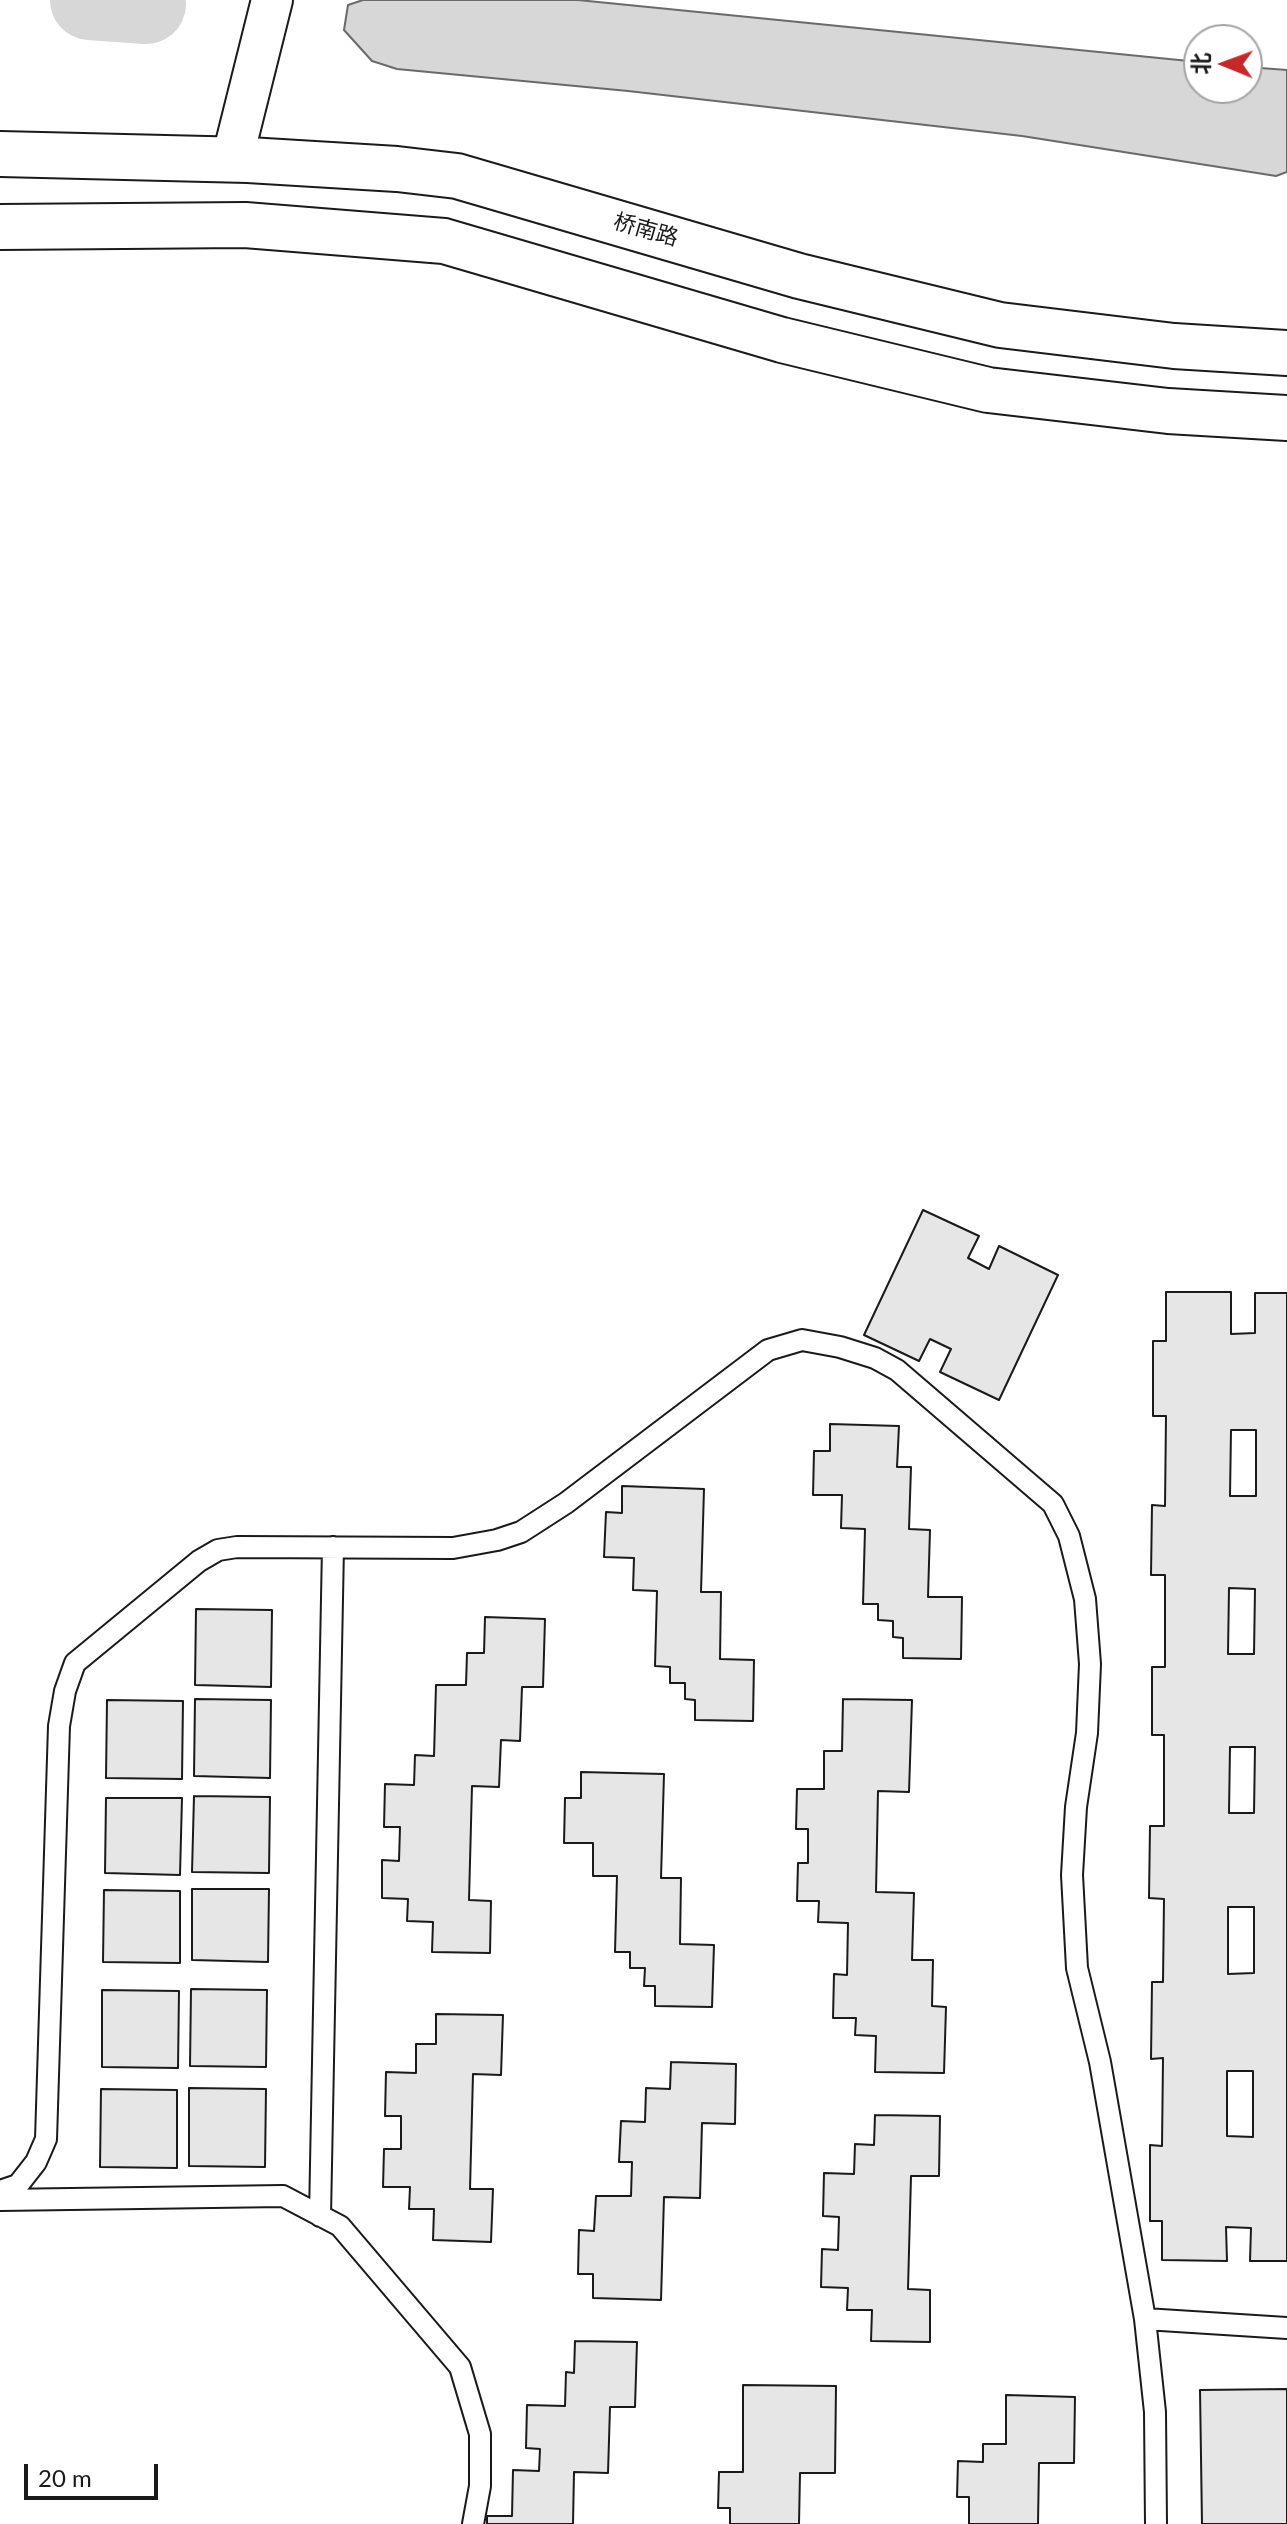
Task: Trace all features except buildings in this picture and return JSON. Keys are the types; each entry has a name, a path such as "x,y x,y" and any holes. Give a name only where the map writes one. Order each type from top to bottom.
{"main road":[{"name":"桥南路","path":"0,154 232,160 397,169 457,176 799,276 1000,325 1174,346 1287,353"},
{"path":"0,227 245,225 444,241 782,340 988,390 1168,411 1287,418"}],"street":[{"path":"232,160 272,0"}],"lane":[{"path":"0,2191 18,2185 36,2162 46,2139 59,1726 65,1691 75,1663 199,1561 218,1550 237,1547 453,1548 497,1540 521,1532 588,1488 768,1350 802,1340 840,1347 875,1358 897,1370 1053,1504 1069,1536 1085,1599 1090,1664 1087,1733 1076,1807 1072,1875 1077,1968 1100,2062 1145,2319 1155,2412 1156,2524"},
{"path":"320,2216 333,1547"},
{"path":"0,2200 283,2196 340,2226 460,2367 480,2434 480,2486 473,2524"},
{"path":"1145,2319 1287,2328"}],"shaded area":[{"path":"363,0 578,0 1183,60 1183,104 1263,104 1263,68 1287,70 1287,172 1276,176 1022,136 628,91 397,69 372,61 344,30 348,5"}],"waterway":[{"path":"90,0 146,4"}]}
